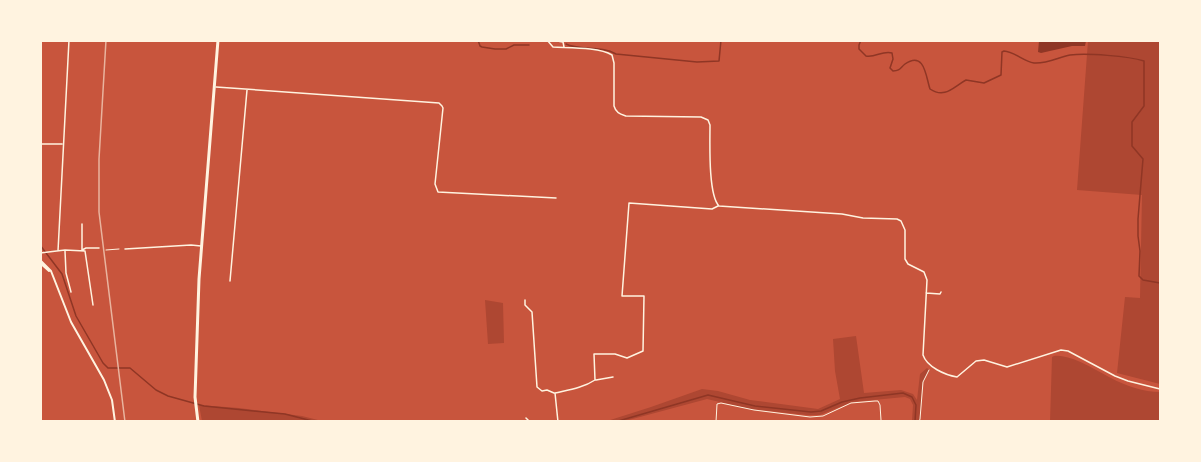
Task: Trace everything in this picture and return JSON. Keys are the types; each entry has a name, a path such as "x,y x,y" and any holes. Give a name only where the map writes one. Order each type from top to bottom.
{"main road":[{"path":"198,422 195,403 201,246 218,40"},
{"path":"41,261 52,274 71,322 104,380 112,400 115,422"}],"street":[{"path":"58,251 69,40"},
{"path":"547,40 553,47 594,50 608,52 612,55 614,106 619,114 701,117 708,120 714,198 719,206"},
{"path":"551,40 563,42 564,48"},
{"path":"214,87 439,103 443,108 435,184 438,192 556,198"},
{"path":"230,280 248,89"},
{"path":"40,144 63,144"},
{"path":"595,380 594,354 615,354 627,358 643,351 644,296 622,296 629,203 712,209 719,206 897,219 904,225 905,259 908,264 924,272 927,280 923,355 926,362 932,366 957,377 976,361 984,360 1007,367 1061,350 1121,378 1161,389"},
{"path":"82,224 93,304"},
{"path":"125,249 201,246"},
{"path":"41,261 42,252 99,248"},
{"path":"65,250 66,273 72,292"},
{"path":"926,293 940,294 941,292"},
{"path":"525,300 525,305 532,312 537,387 542,391 555,393 577,388 595,380 613,377"},
{"path":"555,393 558,422"},
{"path":"526,418 531,422"}],"path":[{"path":"106,250 125,249"},
{"path":"919,422 923,382 932,366"},
{"path":"716,422 717,404 721,403 810,417 823,416 851,403 878,401 882,422"}],"shaded area":[{"path":"1039,40 1086,41 1085,46 1072,46 1041,53 1038,52"},
{"path":"1088,41 1160,41 1160,384 1117,373 1125,297 1140,298 1142,195 1077,190"},
{"path":"485,300 503,303 504,343 488,344"},
{"path":"856,336 864,393 901,390 913,394 917,400 920,374 927,368 929,370 922,384 920,421 912,421 913,405 910,399 905,397 852,402 820,415 750,409 707,399 625,421 604,422 702,389 750,400 818,409 840,399 833,339"},
{"path":"1052,357 1068,357 1129,386 1160,392 1160,421 1050,422"},
{"path":"199,405 302,416 322,421 202,421"}],"waterway":[{"path":"478,40 480,46 495,49 529,45"},
{"path":"566,44 616,54 697,62 719,61 721,40"},
{"path":"861,40 859,49 866,56 892,53 890,68 893,71 917,60 924,67 930,89 940,93 949,91 966,80 984,83 1001,75 1002,52 1004,51 1034,63 1077,54 1118,56 1144,61 1144,106 1132,122 1132,146 1143,159 1138,219 1139,276 1143,280 1160,283"},
{"path":"40,245 62,274 76,316 108,368 130,368 156,390 168,396 204,406 285,414 316,422"},
{"path":"615,422 708,395 755,406 811,412 860,398 903,393 912,397 916,405 915,422"}],"railway":[{"path":"106,40 99,159 99,212 125,422"}]}
